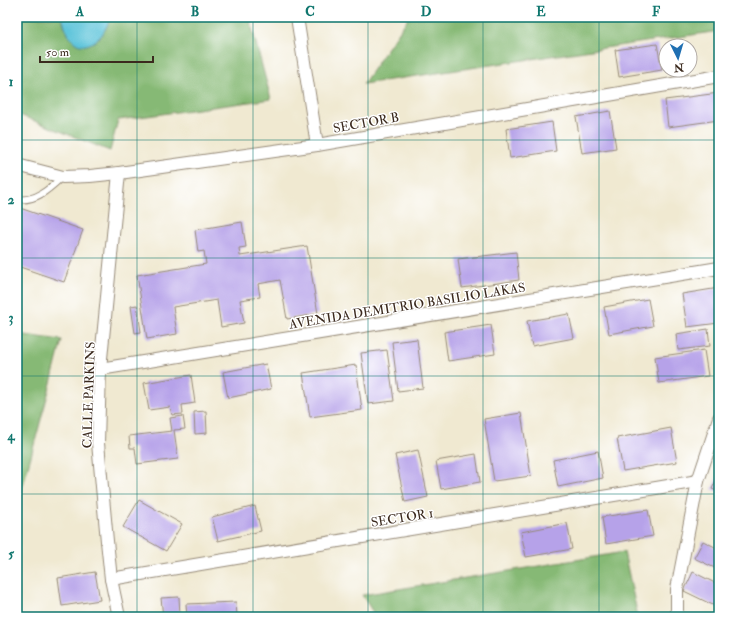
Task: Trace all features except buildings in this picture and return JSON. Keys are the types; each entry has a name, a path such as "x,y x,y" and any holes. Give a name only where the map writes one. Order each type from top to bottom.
{"street":[{"path":"297,17 317,145"},
{"name":"SECTOR B","path":"17,164 63,177 119,173 317,145 719,76"},
{"name":"CALLE PARKINS","path":"119,173 100,369 98,443 111,579 119,617"},
{"name":"AVENIDA DEMITRIO BASILIO LAKAS","path":"100,369 719,268"},
{"path":"677,617 677,589 698,482 719,418"},
{"name":"SECTOR 1","path":"111,579 698,482"}],"lane":[{"path":"17,199 25,200 42,194 63,177"}],"green space":[{"path":"17,17 62,17 65,27 105,30 111,17 249,17 271,99 118,120 110,151 17,114"},
{"path":"409,17 719,17 719,31 672,38 658,38 658,40 363,84"},
{"path":"17,334 62,340 17,507"},
{"path":"624,552 638,617 376,617 362,595"}],"water":[{"path":"62,17 111,17 106,29 98,39 90,44 78,45 70,37"}]}
